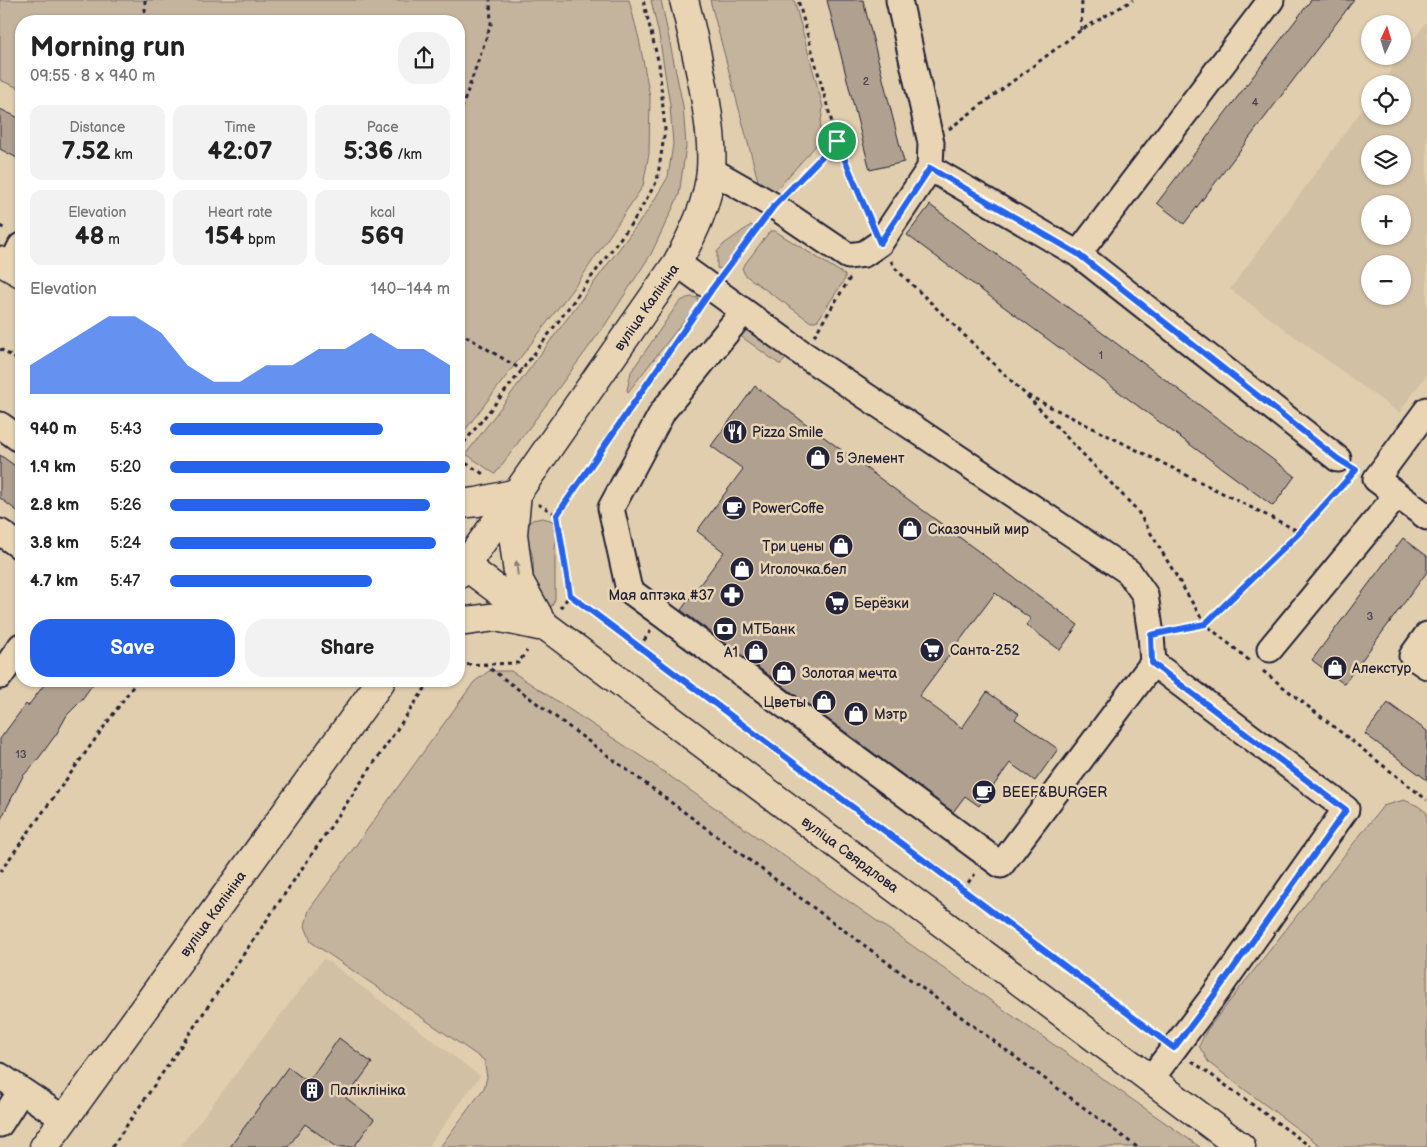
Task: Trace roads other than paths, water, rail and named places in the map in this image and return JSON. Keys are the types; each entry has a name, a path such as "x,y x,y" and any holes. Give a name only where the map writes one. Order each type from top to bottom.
{"main road":[{"name":"вуліца Калініна","path":"465,563 525,497 694,234 704,204 711,170 710,124 695,42 684,0"},
{"path":"465,503 525,497 513,534 519,581 545,627"},
{"name":"вуліца Свярдлова","path":"465,570 545,627 1241,1147"},
{"path":"465,621 496,617 545,627"},
{"name":"вуліца Калініна","path":"44,1147 377,687"}],"street":[{"path":"711,170 774,206 848,256 872,248 930,155 899,0"},
{"path":"1078,254 1272,0"},
{"path":"930,155 1078,254 1338,459"},
{"path":"677,263 803,354 1129,572 1145,595 1151,635 1152,663 1001,865 629,590 611,508 663,411 744,312"},
{"path":"1427,410 1376,479 1427,517"},
{"path":"0,425 15,436"},
{"path":"1270,649 1397,494"},
{"path":"0,532 15,543"},
{"path":"1427,635 1412,656 1427,666"},
{"path":"0,676 15,655"},
{"path":"1150,1080 1215,994 1346,810 1152,663"},
{"path":"0,1076 64,1119"},
{"path":"0,1124 21,1091"}],"place":[{"name":"Pizza Smile","path":"735,432"},
{"name":"5 Элемент","path":"818,458"},
{"name":"PowerCoffe","path":"734,508"},
{"name":"Сказочный мир","path":"910,529"},
{"name":"Три цены","path":"841,546"},
{"name":"Иголочка.бел","path":"742,569"},
{"name":"Мая аптэка #37","path":"732,595"},
{"name":"Берёзки","path":"837,603"},
{"name":"МТБанк","path":"725,629"},
{"name":"Санта-252","path":"932,650"},
{"name":"A1","path":"756,652"},
{"name":"Алекстур","path":"1335,668"},
{"name":"Золотая мечта","path":"784,673"},
{"name":"Цветы","path":"824,702"},
{"name":"Мэтр","path":"856,714"},
{"name":"BEEF&BURGER","path":"984,792"},
{"name":"Паліклініка","path":"312,1090"}]}
